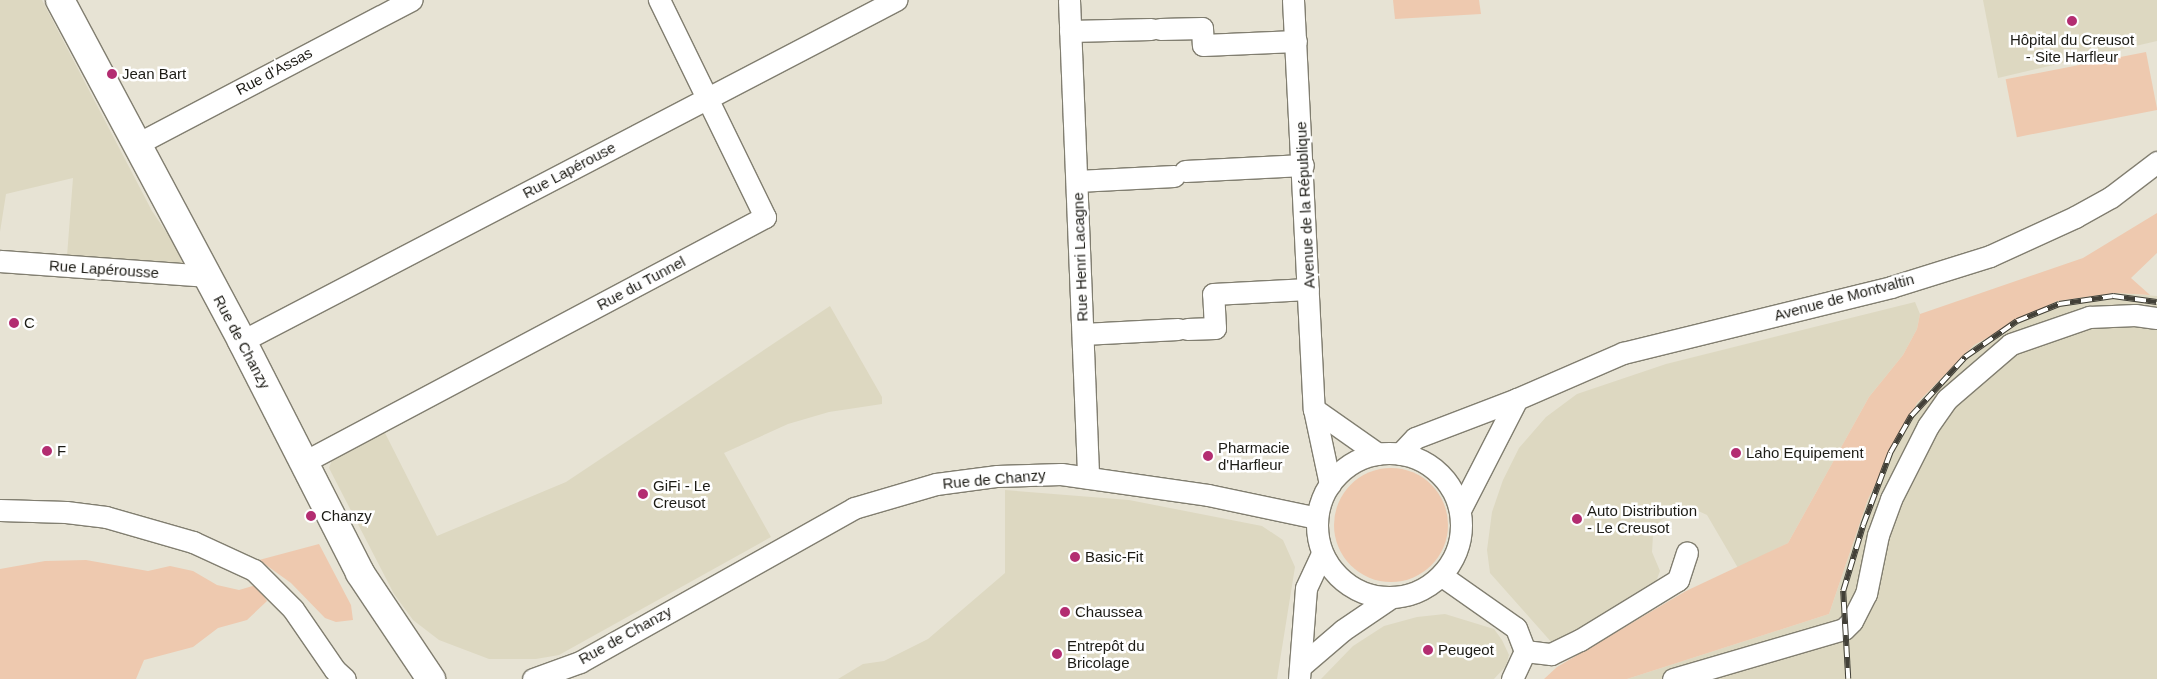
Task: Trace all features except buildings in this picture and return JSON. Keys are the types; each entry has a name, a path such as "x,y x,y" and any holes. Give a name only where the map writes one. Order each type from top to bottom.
{"main road":[{"name":"Rue de Chanzy","path":"60,0 208,276 360,573 431,679"}],"street":[{"name":"Rue d'Assas","path":"137,144 411,0"},
{"name":"Rue du Tunnel","path":"304,462 765,217 709,97 659,0"},
{"name":"Rue Lapérouse","path":"242,341 896,0"},
{"name":"Rue Henri Lacagne","path":"1069,0 1088,478"},
{"name":"Avenue de la République","path":"1293,0 1314,409 1330,484"},
{"path":"1070,31 1202,28 1202,45 1296,41"},
{"name":"Avenue de Montvaltin","path":"1400,454 1415,438 1517,399 1622,353 1890,286 1990,256 2082,213 2111,197 2157,162"},
{"name":"Rue Henri Lacagne","path":"1077,181 1303,166"},
{"name":"Rue Lapérousse","path":"0,261 208,276"},
{"name":"Rue Henri Lacagne","path":"1083,334 1214,328 1213,294 1308,289"},
{"path":"1673,679 1844,629 1852,621 1866,594 1878,535 1891,499 1928,426 1947,399 2011,344 2088,317 2135,315 2157,318"},
{"path":"1460,510 1517,399"},
{"path":"1314,409 1378,454"},
{"path":"1300,673 1343,630 1390,598 1418,591 1442,576 1455,556 1462,533 1460,510 1452,489 1439,472 1421,460 1400,454 1378,454 1352,464 1330,484 1317,518 1322,553 1333,571 1349,586 1369,595 1390,598"},
{"name":"Rue de Chanzy","path":"533,679 580,662 854,508 936,484 988,477 1061,474 1208,495 1317,518"},
{"path":"0,510 66,512 106,517 193,542 254,570 293,609 335,670 344,679"},
{"path":"1525,650 1551,654 1580,640 1678,580 1687,552"},
{"path":"1300,673 1306,588 1322,553"},
{"path":"1442,576 1516,628 1525,650 1512,679"}],"shaded area":[{"path":"0,0 42,0 152,211 188,264 67,256 73,178 6,194 0,232"},
{"path":"1393,0 1479,0 1481,14 1395,19"},
{"name":"Hôpital du Creusot - Site Harfleur","path":"1983,0 2157,0 2157,41 1998,78"},
{"path":"2146,52 2157,110 2017,137 2006,79"},
{"path":"2157,213 2157,253 2131,278 2150,295 2116,293 2057,301 1974,345 1917,403 1868,499 1829,614 1627,679 1544,679 1557,667 1686,591 1788,543 1869,397 1903,355 1917,329 1920,314 2083,258"},
{"path":"2116,293 2157,296 2157,679 1627,679 1829,614 1868,499 1917,403 1974,345 2057,301"},
{"path":"1915,302 1920,314 1917,329 1903,355 1869,397 1788,543 1738,568 1707,515 1694,509 1681,509 1669,514 1658,523 1653,535 1652,552 1660,571 1654,587 1553,644 1490,573 1487,550 1492,512 1503,480 1519,448 1546,417 1577,394 1666,364"},
{"name":"GiFi - Le Creusot","path":"830,306 882,397 882,404 829,412 788,424 724,453 771,537 559,655 536,659 489,659 439,640 413,620 394,594 329,468 335,452 384,431 437,536 566,482"},
{"path":"1391,468 1413,472 1423,477 1439,493 1444,503 1448,525 1444,547 1439,557 1423,573 1413,578 1391,582 1369,578 1359,573 1343,557 1338,547 1334,525 1338,503 1343,493 1359,477 1369,472"},
{"path":"1005,490 1129,500 1262,526 1283,540 1295,567 1277,679 838,679 863,664 884,661 928,639 1005,573"},
{"path":"319,544 351,605 353,620 336,622 325,618 291,583 259,560"},
{"path":"86,560 148,571 170,566 193,571 217,585 239,590 256,585 267,601 247,620 218,628 193,647 144,660 136,679 0,679 0,569 45,561"},
{"name":"Peugeot","path":"1445,614 1494,629 1509,655 1506,666 1494,679 1321,679 1353,646 1384,626 1417,617"}],"railway":[{"path":"1848,679 1843,591 1863,525 1890,453 1911,416 1965,357 2017,321 2059,304 2113,296 2157,302"}],"place":[{"name":"Hôpital du Creusot - Site Harfleur","path":"2072,21"},
{"name":"Jean Bart","path":"112,74"},
{"name":"C","path":"14,323"},
{"name":"F","path":"47,451"},
{"name":"Laho Equipement","path":"1736,453"},
{"name":"Pharmacie d'Harfleur","path":"1208,456"},
{"name":"GiFi - Le Creusot","path":"643,494"},
{"name":"Chanzy","path":"311,516"},
{"name":"Auto Distribution - Le Creusot","path":"1577,519"},
{"name":"Basic-Fit","path":"1075,557"},
{"name":"Chaussea","path":"1065,612"},
{"name":"Peugeot","path":"1428,650"},
{"name":"Entrepôt du Bricolage","path":"1057,654"}]}
